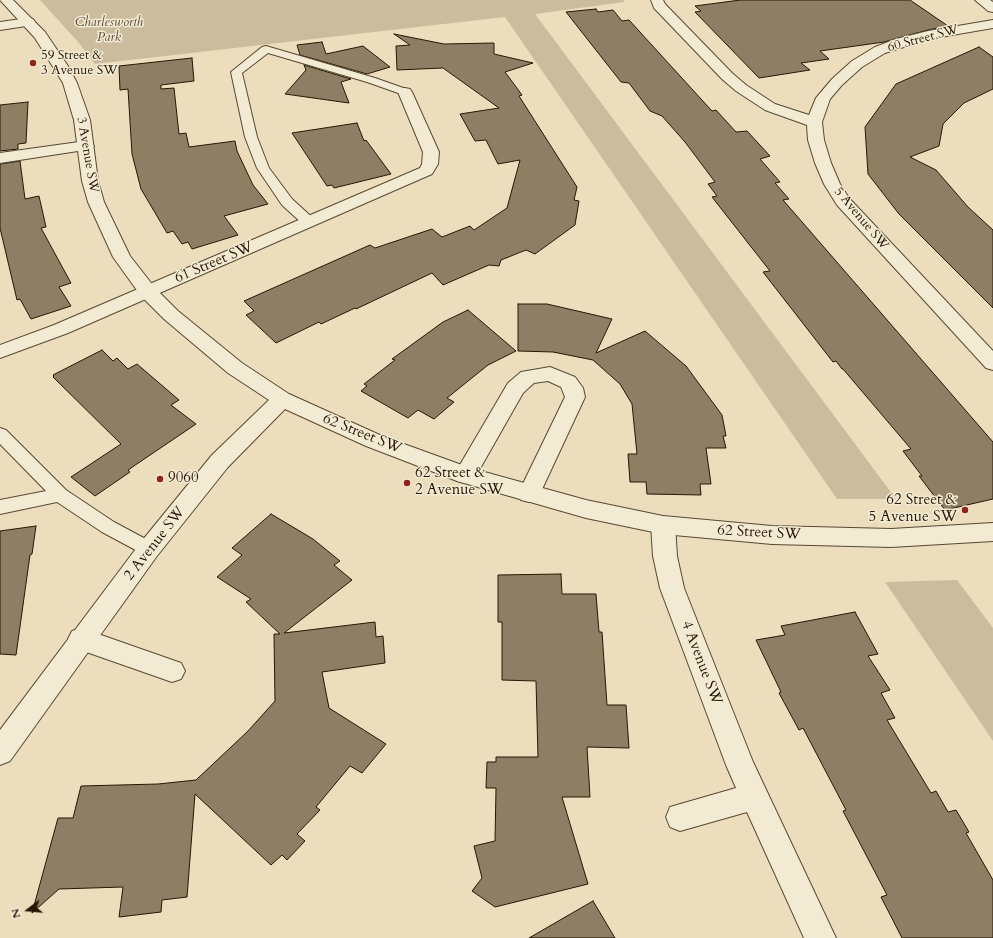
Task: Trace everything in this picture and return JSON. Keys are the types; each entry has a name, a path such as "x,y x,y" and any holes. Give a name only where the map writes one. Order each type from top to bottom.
{"street":[{"name":"3 Avenue SW","path":"6,0 28,22 51,51 70,83 82,120 90,181 106,226 122,257 148,292 201,341 235,368 282,399"},
{"path":"657,0 659,5 669,16 740,88 770,107 814,122"},
{"path":"981,0 993,8"},
{"path":"0,26 28,22"},
{"name":"60 Street SW","path":"814,122 824,98 837,82 857,64 880,50 928,34 993,24"},
{"name":"61 Street SW","path":"0,352 61,329 309,222 411,180 426,171 430,164 431,152 405,92"},
{"name":"5 Avenue SW","path":"814,122 816,140 823,163 832,184 843,201 858,219 993,363"},
{"path":"0,158 86,146"},
{"path":"465,475 515,388 528,377 550,374 568,382 573,388 575,398 529,494"},
{"name":"62 Street SW","path":"282,399 374,441 465,475 586,509 663,525 772,535 891,538 993,532"},
{"name":"2 Avenue SW","path":"4,738 81,640 149,549 220,461 282,399"},
{"name":"4 Avenue SW","path":"663,525 665,556 672,588 740,765 820,938"},
{"path":"81,640 172,671"},
{"path":"680,817 754,797"}],"lane":[{"path":"309,222 288,202 263,168 251,137 236,72 266,49 371,80 405,92"},
{"path":"0,434 60,495 108,527 149,549"},
{"path":"0,507 60,495"}],"green space":[{"name":"Charlesworth Park","path":"40,0 624,0 624,2 535,14 896,499 837,499 505,17 95,64 79,43"},
{"path":"957,580 993,628 993,741 885,582"}],"building":[{"path":"740,0 910,0 948,26 884,42 820,51 829,59 801,63 810,70 759,78 695,12 701,11 695,6"},
{"path":"596,9 598,12 613,10 622,21 629,20 712,111 716,110 736,132 747,131 770,156 760,159 780,182 775,183 789,199 783,200 993,442 993,499 945,510 919,476 922,476 903,451 911,449 836,361 833,362 763,272 770,271 712,197 717,196 708,184 715,182 685,142 662,116 650,111 629,83 621,82 566,12"},
{"path":"394,34 444,44 494,43 494,54 533,63 505,72 522,95 519,96 577,187 574,200 579,201 575,225 535,254 526,250 501,260 499,266 489,265 443,285 432,273 356,309 355,308 321,324 319,322 276,343 246,315 254,311 244,301 370,245 375,248 432,229 442,237 470,226 474,230 507,208 520,160 498,164 486,140 475,141 460,114 499,108 443,68 397,70 396,46 410,45"},
{"path":"322,42 326,54 363,46 390,67 367,74 300,55 297,45"},
{"path":"979,47 993,57 993,89 964,103 943,124 939,146 910,157 936,170 968,207 993,230 993,308 899,214 868,174 865,127 896,84"},
{"path":"192,58 194,81 161,85 161,89 174,88 179,134 186,133 189,147 235,141 237,151 253,185 268,204 224,216 238,235 192,249 188,242 182,244 173,231 167,233 141,189 132,154 128,89 120,90 119,66"},
{"path":"304,65 351,79 341,82 349,103 285,94 306,70"},
{"path":"28,102 26,143 18,144 18,149 0,151 0,105"},
{"path":"357,123 364,141 366,140 391,174 334,188 332,185 327,186 292,133"},
{"path":"20,161 25,199 39,196 46,227 41,228 71,283 59,287 71,306 31,319 20,299 17,300 0,228 0,164"},
{"path":"518,304 547,304 612,319 596,353 645,331 686,366 722,415 726,436 723,436 726,448 706,448 711,484 700,484 701,495 647,494 646,482 630,482 628,454 637,454 632,404 620,384 593,360 553,352 518,351"},
{"path":"468,310 516,351 488,365 447,398 454,402 434,419 418,410 408,418 361,391 367,386 364,384 395,360 392,359 443,322"},
{"path":"102,350 113,361 117,358 128,369 137,364 179,400 171,405 196,424 128,470 130,472 95,496 71,477 121,444 53,377 53,375"},
{"path":"271,514 313,539 340,561 334,565 352,580 284,633 375,622 376,637 383,636 385,663 322,672 329,708 386,744 362,773 350,766 316,807 320,810 297,834 305,841 287,860 282,855 271,865 195,794 187,897 162,900 161,912 119,917 123,887 59,889 32,913 58,818 73,818 81,786 158,784 196,780 248,731 275,701 274,634 280,634 246,602 251,599 217,577 242,555 232,548"},
{"path":"36,526 32,554 30,555 16,655 0,654 0,531"},
{"path":"561,574 562,594 596,594 599,632 602,632 607,705 626,705 629,748 587,747 590,797 562,797 588,884 495,907 472,891 482,878 474,846 495,841 496,788 486,788 487,762 496,762 496,757 538,757 536,681 502,680 502,622 498,622 498,575"},
{"path":"855,612 878,654 868,656 890,690 881,693 895,718 887,720 931,793 936,791 948,812 956,810 969,832 966,833 993,880 993,938 902,938 881,897 887,895 843,811 846,810 803,728 799,730 779,693 781,692 756,640 785,635 781,626"},
{"path":"593,901 615,938 529,938"}],"place":[{"name":"59 Street & 3 Avenue SW","path":"33,63"},
{"name":"9060","path":"160,479"},
{"name":"62 Street & 2 Avenue SW","path":"407,483"},
{"name":"62 Street & 5 Avenue SW","path":"965,510"}]}
